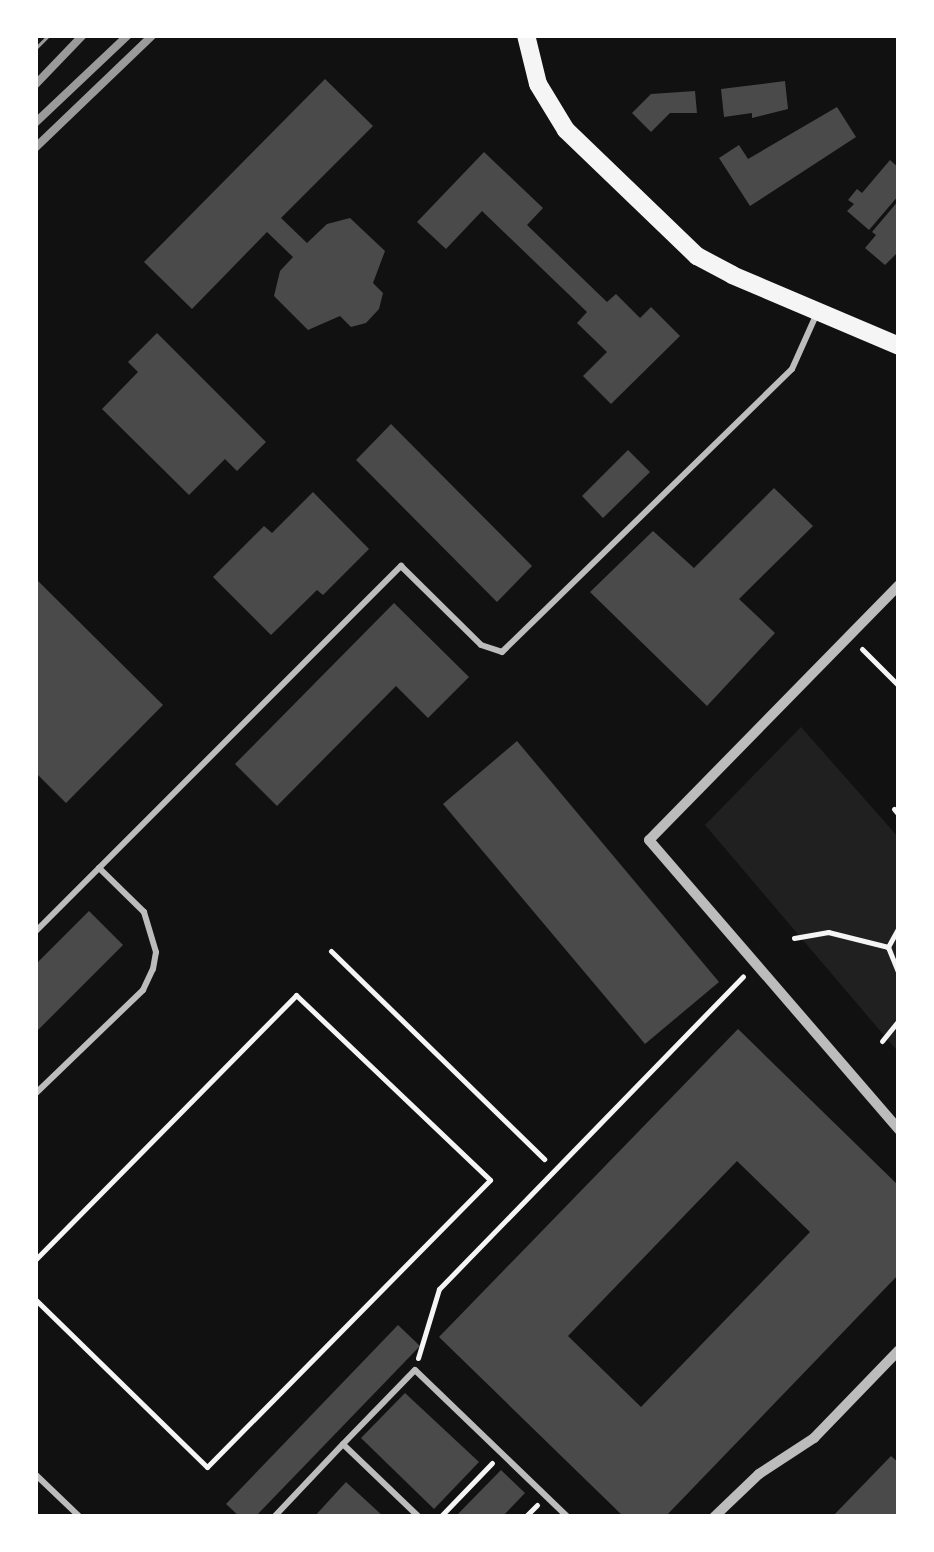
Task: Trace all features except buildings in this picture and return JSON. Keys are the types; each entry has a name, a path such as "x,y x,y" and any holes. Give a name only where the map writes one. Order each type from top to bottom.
{"main road":[{"path":"526,35 545,99 586,152 698,256 899,346"}],"street":[{"path":"899,585 649,840 899,1130"},
{"path":"714,1517 759,1474 814,1438 899,1350"}],"lane":[{"path":"35,932 401,566 480,645 502,652 792,369 818,312"},
{"path":"35,1094 143,990 152,969 156,952 144,912 99,868"},
{"path":"274,1517 414,1370 568,1517"},
{"path":"343,1444 419,1517"},
{"path":"35,1474 80,1517"}],"path":[{"path":"849,636 899,686"},
{"path":"894,809 899,815"},
{"path":"888,947 899,927"},
{"path":"794,938 828,932 888,947"},
{"path":"888,947 899,974"},
{"path":"332,951 544,1159"},
{"path":"414,1370 439,1288 756,963"},
{"path":"35,1260 296,995 490,1180 207,1467 35,1298"},
{"path":"882,1042 899,1020"},
{"path":"440,1517 501,1453"}],"shaded area":[{"path":"801,727 899,838 899,1053 705,825"}],"tram line":[{"path":"35,49 49,35"}],"railway":[{"path":"35,85 83,35"},
{"path":"35,123 128,35"},
{"path":"35,148 153,35"}]}
